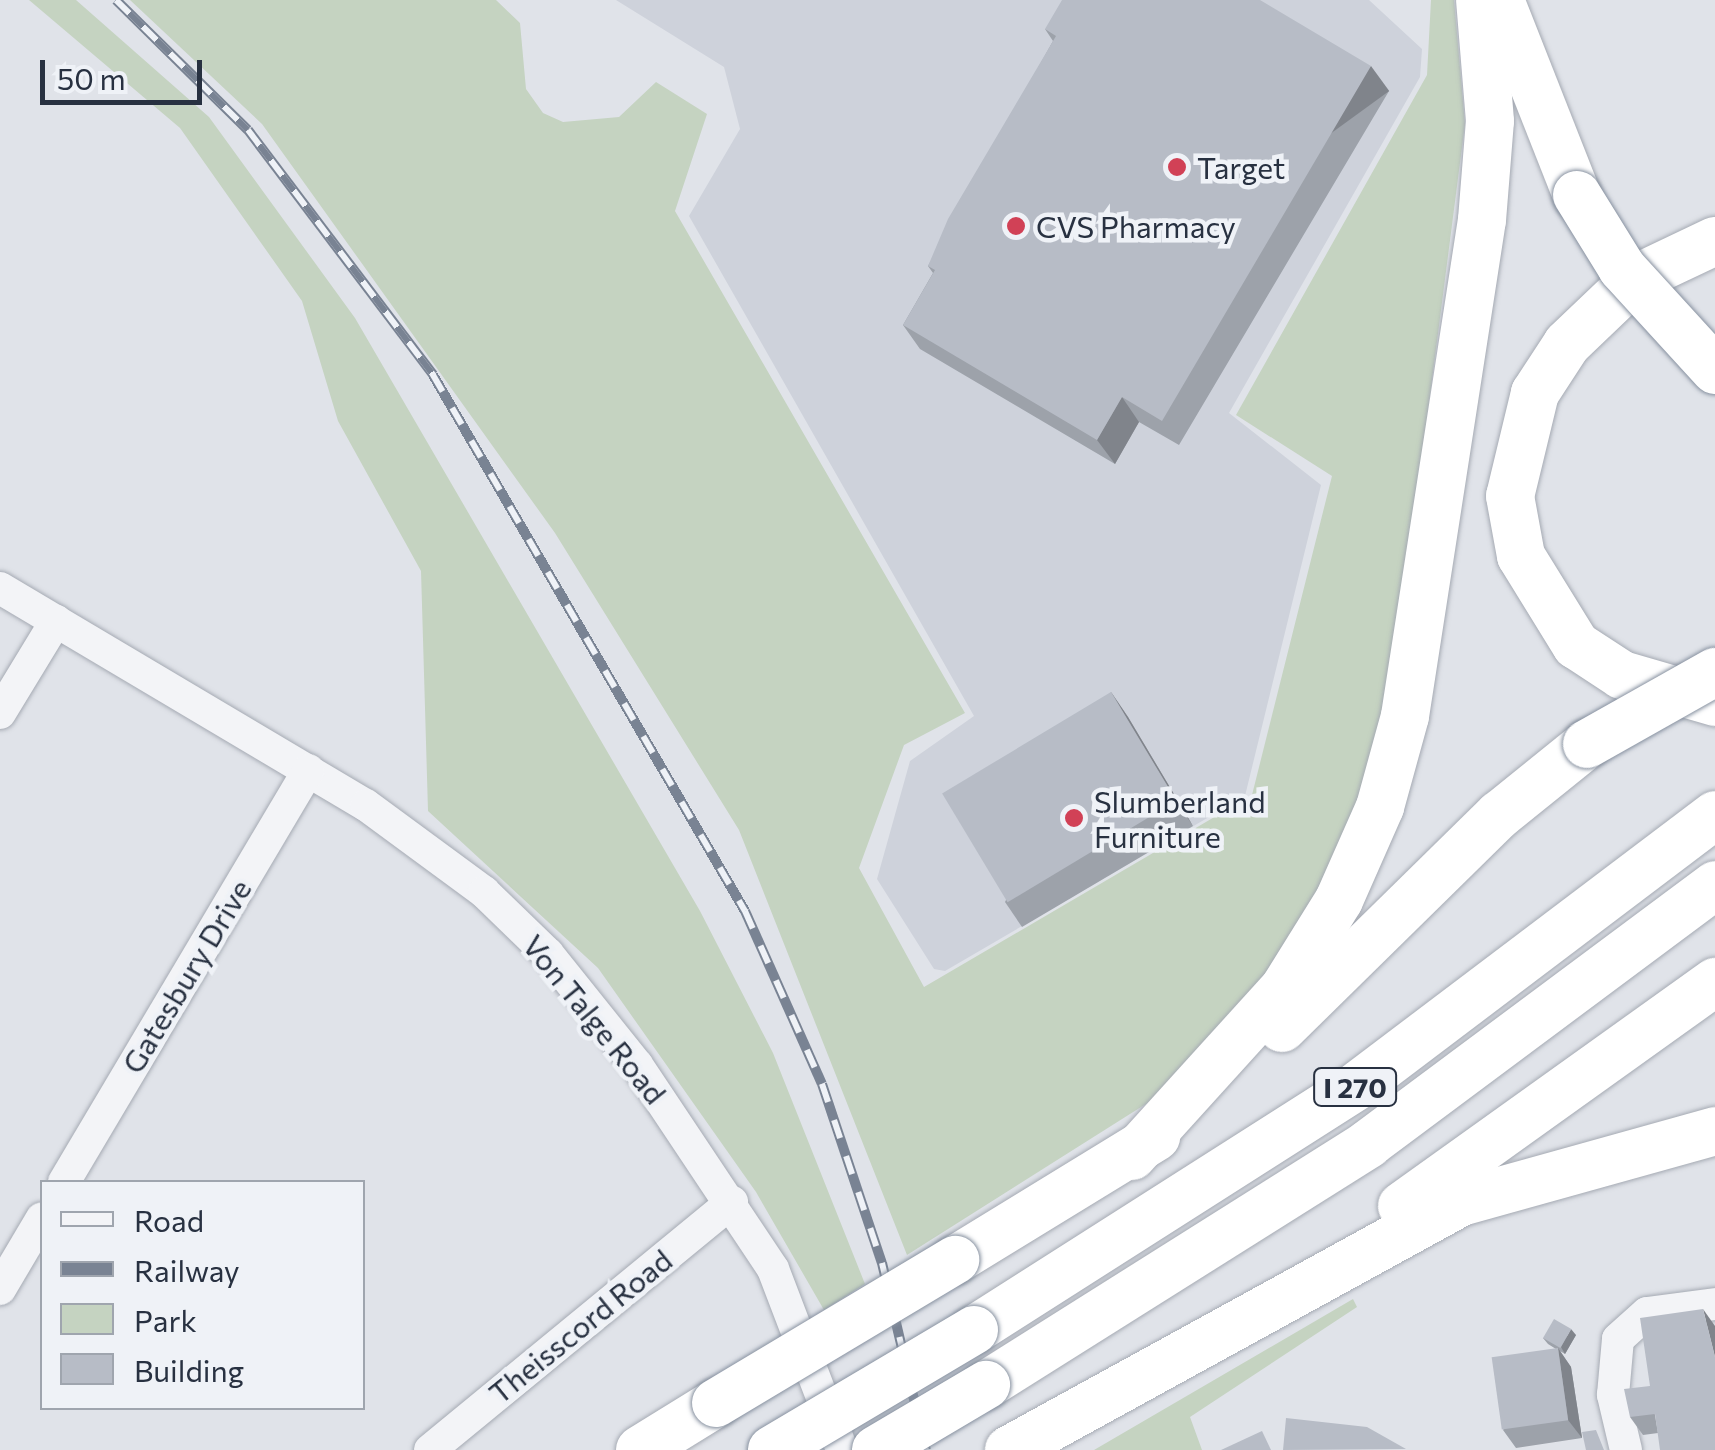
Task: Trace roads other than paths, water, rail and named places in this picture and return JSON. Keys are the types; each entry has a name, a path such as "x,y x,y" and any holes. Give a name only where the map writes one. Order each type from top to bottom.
{"highway":[{"path":"1132,1156 1286,987 1339,900 1380,807 1405,716 1482,220 1490,121 1480,0"},
{"path":"1500,0 1577,195 1622,268 1715,370"},
{"path":"1715,240 1635,279 1567,344 1535,393 1510,496 1520,556 1576,645 1622,676 1715,702"},
{"path":"640,1450 1132,1156 1263,1047 1499,814 1586,744 1715,672"},
{"name":"I 270","path":"772,1450 974,1330 1361,1083 1715,815"},
{"name":"I 270","path":"876,1450 1368,1144 1715,886"},
{"path":"1278,1298 1715,982"},
{"path":"1009,1450 1278,1298 1461,1202 1715,1130"}],"street":[{"name":"Von Talge Road","path":"0,588 309,770 440,856 548,954 732,1202 795,1313 842,1450"},
{"path":"0,713 56,620"},
{"name":"Gatesbury Drive","path":"65,1180 309,770"},
{"name":"Theisscord Road","path":"430,1450 732,1202"},
{"path":"0,1289 40,1221"},
{"path":"1626,1450 1613,1395 1618,1339 1647,1312 1715,1304"}],"railway":[{"path":"116,0 248,130 433,375 745,911 822,1084 882,1263 926,1450"}],"place":[{"name":"Target","path":"1177,167"},
{"name":"CVS Pharmacy","path":"1016,226"},
{"name":"Slumberland Furniture","path":"1074,818"}]}
